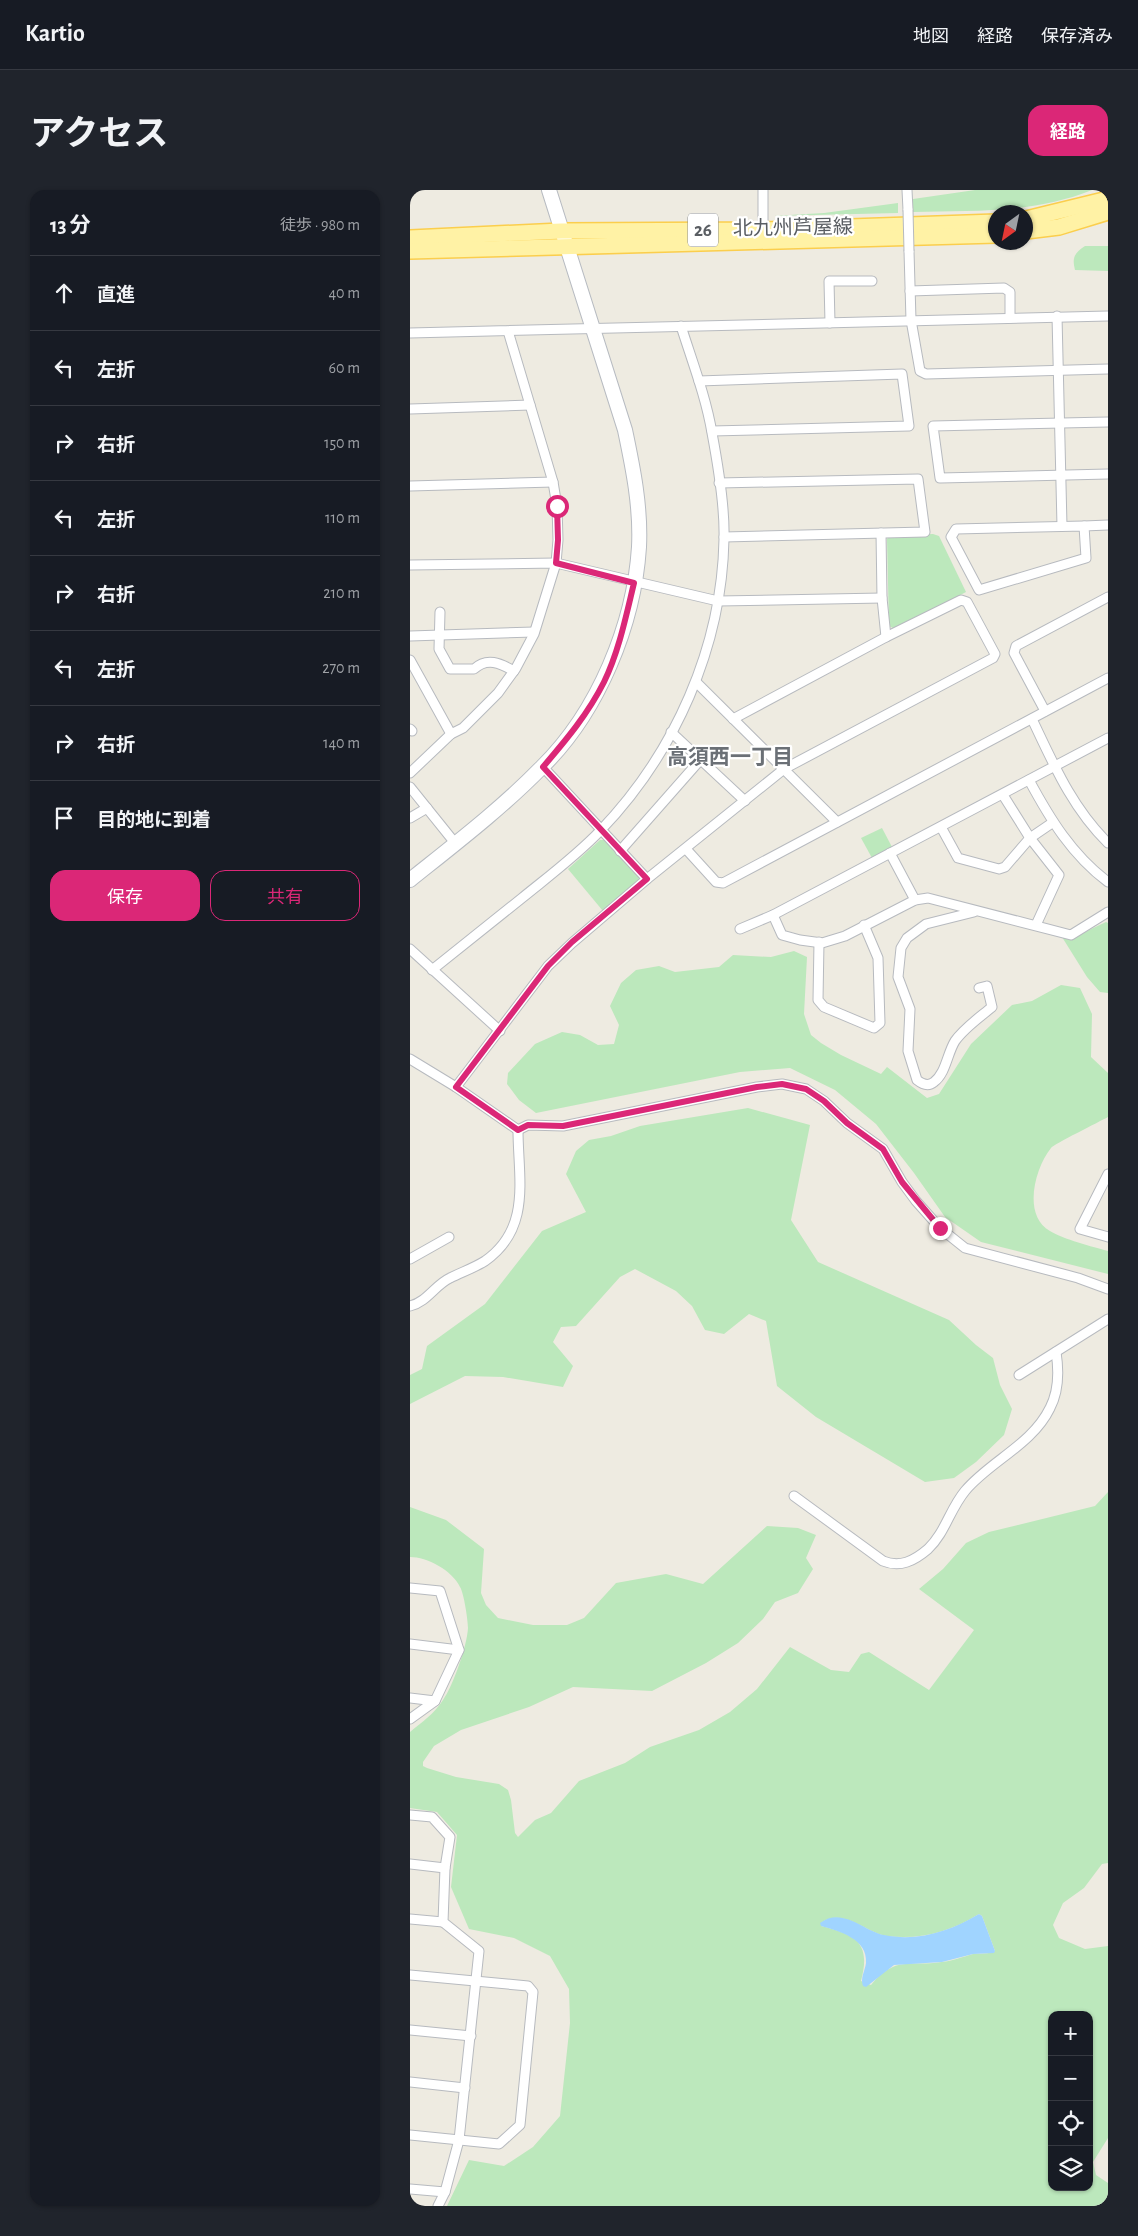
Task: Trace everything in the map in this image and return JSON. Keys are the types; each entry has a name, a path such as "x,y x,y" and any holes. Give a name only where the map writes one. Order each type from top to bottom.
{"main road":[{"path":"1033,217 1108,199"},
{"path":"1033,230 1059,226 1108,212"},
{"name":"北九州芦屋線","path":"410,251 566,247 988,222"},
{"name":"北九州芦屋線","path":"410,238 561,231 763,236 988,234"}],"street":[{"path":"410,880 543,767 570,734 604,682 618,644 634,583 639,546 634,470 625,430 548,190"},
{"path":"762,190 763,236"},
{"path":"907,190 911,320 920,371 926,374 1108,369"},
{"path":"830,323 829,281 872,281"},
{"path":"910,291 1004,288 1010,292 1010,318"},
{"path":"1057,316 1062,526"},
{"path":"410,333 1108,316"},
{"path":"432,970 570,860 600,831 634,792 653,765 696,682 706,658 718,601 724,537 712,431 681,326"},
{"path":"410,773 451,734 463,728 498,693 514,671 534,632 556,563 558,540 557,506 553,482 508,331"},
{"path":"698,381 902,374 909,426 712,431"},
{"path":"410,409 530,406"},
{"path":"1108,422 932,426 940,478 1108,474"},
{"path":"719,484 918,479 925,532 724,537"},
{"path":"410,486 553,482"},
{"path":"1084,526 1086,558 979,590 951,537 956,529 1108,525"},
{"path":"881,532 882,598 886,637"},
{"path":"410,565 556,563 634,583 718,601 882,598"},
{"path":"1046,711 1014,652 1016,646 1108,597"},
{"path":"456,1087 548,966 572,942 647,879 784,769 993,658 995,654 967,602 961,600 732,718"},
{"path":"440,612 439,649 450,669 474,669 480,663 499,662 514,671"},
{"path":"410,636 534,632"},
{"path":"410,661 451,734"},
{"path":"686,849 716,882 723,883 1108,678"},
{"path":"696,682 838,822"},
{"path":"1032,719 1072,800 1094,830 1108,843"},
{"path":"671,732 745,801"},
{"path":"740,930 773,915 1054,766 1107,741"},
{"path":"620,851 701,760"},
{"path":"543,767 600,831 647,879"},
{"path":"1029,780 1052,823 1082,861 1108,882"},
{"path":"410,787 455,843"},
{"path":"1003,794 1030,838 1059,875 1036,926"},
{"path":"410,818 427,808"},
{"path":"941,827 958,858 999,869 1005,867 1030,838 1052,823"},
{"path":"890,853 915,900"},
{"path":"773,915 782,935 818,942 845,936 915,900 928,898 1071,935 1108,914"},
{"path":"977,912 926,924 907,938 901,948 898,977 910,1009 908,1051 916,1080 923,1085 930,1085 935,1081 941,1074 947,1056 956,1040 992,1007 987,986 979,988"},
{"path":"818,942 818,1000 824,1007 874,1028 880,1024 878,958 864,925"},
{"path":"410,949 500,1031"},
{"path":"410,1059 456,1087 518,1130"},
{"path":"518,1130 528,1125 563,1126 757,1087 782,1084 806,1089 824,1101 847,1123 883,1149 902,1182 916,1201 940,1228 965,1248 1078,1278 1108,1290"},
{"path":"410,1306 419,1304 448,1278 487,1260 513,1230 521,1195 518,1130"},
{"path":"1108,1176 1080,1229 1108,1237"},
{"path":"410,1259 449,1237"},
{"path":"1019,1374 1108,1319"},
{"path":"794,1496 883,1561 891,1564 904,1564 914,1559 929,1548 943,1530 952,1510 966,1490 1035,1431 1050,1409 1059,1371 1056,1352"},
{"path":"410,1588 440,1591 459,1650 434,1701 410,1719"},
{"path":"410,1644 459,1650"},
{"path":"410,1698 434,1701"},
{"path":"410,1815 432,1817 450,1837 445,1868 442,1922"},
{"path":"410,1864 445,1868"},
{"path":"410,1919 442,1922 479,1951 460,2140 445,2192 438,2206"},
{"path":"410,1975 528,1986 532,1992 520,2125 499,2144 410,2135"},
{"path":"410,2030 471,2036"},
{"path":"410,2082 465,2088"},
{"path":"410,2189 445,2192"}],"green space":[{"path":"975,190 1092,190 1049,203 1033,206 988,205 988,210 981,211 913,212 913,199"},
{"path":"898,203 898,213 772,216 824,213"},
{"path":"1085,246 1108,246 1108,271 1075,270 1075,256"},
{"path":"933,534 939,536 966,592 895,629 889,626 887,539 890,535"},
{"path":"882,828 892,847 872,858 861,838"},
{"path":"600,840 604,840 639,877 638,883 603,911 568,869"},
{"path":"1106,922 1108,923 1108,993 1100,992 1087,977 1062,937 1072,938"},
{"path":"794,951 807,957 804,1014 811,1035 841,1055 881,1074 887,1067 927,1098 939,1094 971,1044 1012,1005 1032,1001 1061,985 1080,988 1092,1014 1091,1057 1108,1073 1108,1117 1051,1148 1040,1167 1036,1179 1034,1203 1036,1214 1041,1224 1050,1231 1070,1240 1108,1251 1108,1274 981,1242 945,1217 876,1124 835,1090 790,1068 740,1072 536,1113 519,1100 507,1084 508,1073 535,1044 562,1032 580,1035 598,1045 614,1044 619,1025 610,1006 621,983 636,970 659,966 675,972 719,967 733,955 771,957"},
{"path":"748,1108 810,1125 791,1220 818,1262 949,1320 993,1358 1000,1385 1012,1409 1004,1435 976,1462 954,1478 925,1482 816,1417 777,1386 766,1321 749,1314 724,1334 705,1330 692,1306 676,1291 635,1269 620,1277 576,1326 561,1327 553,1342 573,1366 563,1387 503,1377 465,1376 410,1404 410,1375 422,1369 427,1346 485,1304 542,1231 586,1212 566,1174 576,1151 589,1140 611,1136 640,1126"},
{"path":"1108,1492 1108,1863 1102,1864 1084,1888 1063,1903 1053,1925 1059,1938 1085,1949 1108,1946 1108,2138 1093,2162 1096,2175 1108,2183 1108,2206 447,2206 469,2160 504,2166 533,2147 560,2116 570,2023 569,1989 550,1956 514,1938 469,1929 451,1887 457,1835 437,1812 410,1808 410,1732 432,1714 447,1694 462,1655 468,1628 463,1595 456,1581 445,1570 431,1562 410,1557 410,1507 446,1520 484,1549 481,1593 486,1605 498,1618 533,1625 567,1625 584,1618 616,1583 666,1574 703,1584 767,1526 798,1528 816,1535 806,1558 813,1569 798,1593 775,1602 763,1619 738,1643 706,1663 652,1691 573,1687 529,1707 461,1730 434,1746 423,1762 423,1766 456,1777 499,1784 508,1790 515,1833 518,1837 535,1820 551,1813 579,1781 625,1763 650,1747 699,1730 730,1712 757,1689 790,1647 831,1670 849,1672 861,1654 869,1652 929,1690 974,1630 919,1589 943,1569 966,1543 989,1532 1095,1506","holes":["979,1914 982,1916 995,1951 973,1954 954,1960 896,1966 888,1969 871,1985 861,1981 864,1958 858,1943 844,1933 821,1926 821,1923 829,1919 846,1919 886,1936 911,1937 946,1930"]}],"water":[{"path":"979,1914 982,1916 995,1951 994,1953 973,1954 942,1962 894,1965 866,1987 862,1983 866,1963 862,1948 851,1937 821,1926 820,1923 828,1918 845,1918 876,1933 909,1937 934,1934"}],"district":[{"name":"高須西一丁目","path":"730,757"}],"route":[{"path":"557,506 558,540 556,563 634,583 618,644 604,682 586,713 543,767 600,831 647,879 572,942 548,966 456,1087 518,1130 528,1125 563,1126 757,1087 782,1084 806,1089 824,1101 847,1123 883,1149 902,1182 940,1228"}]}
